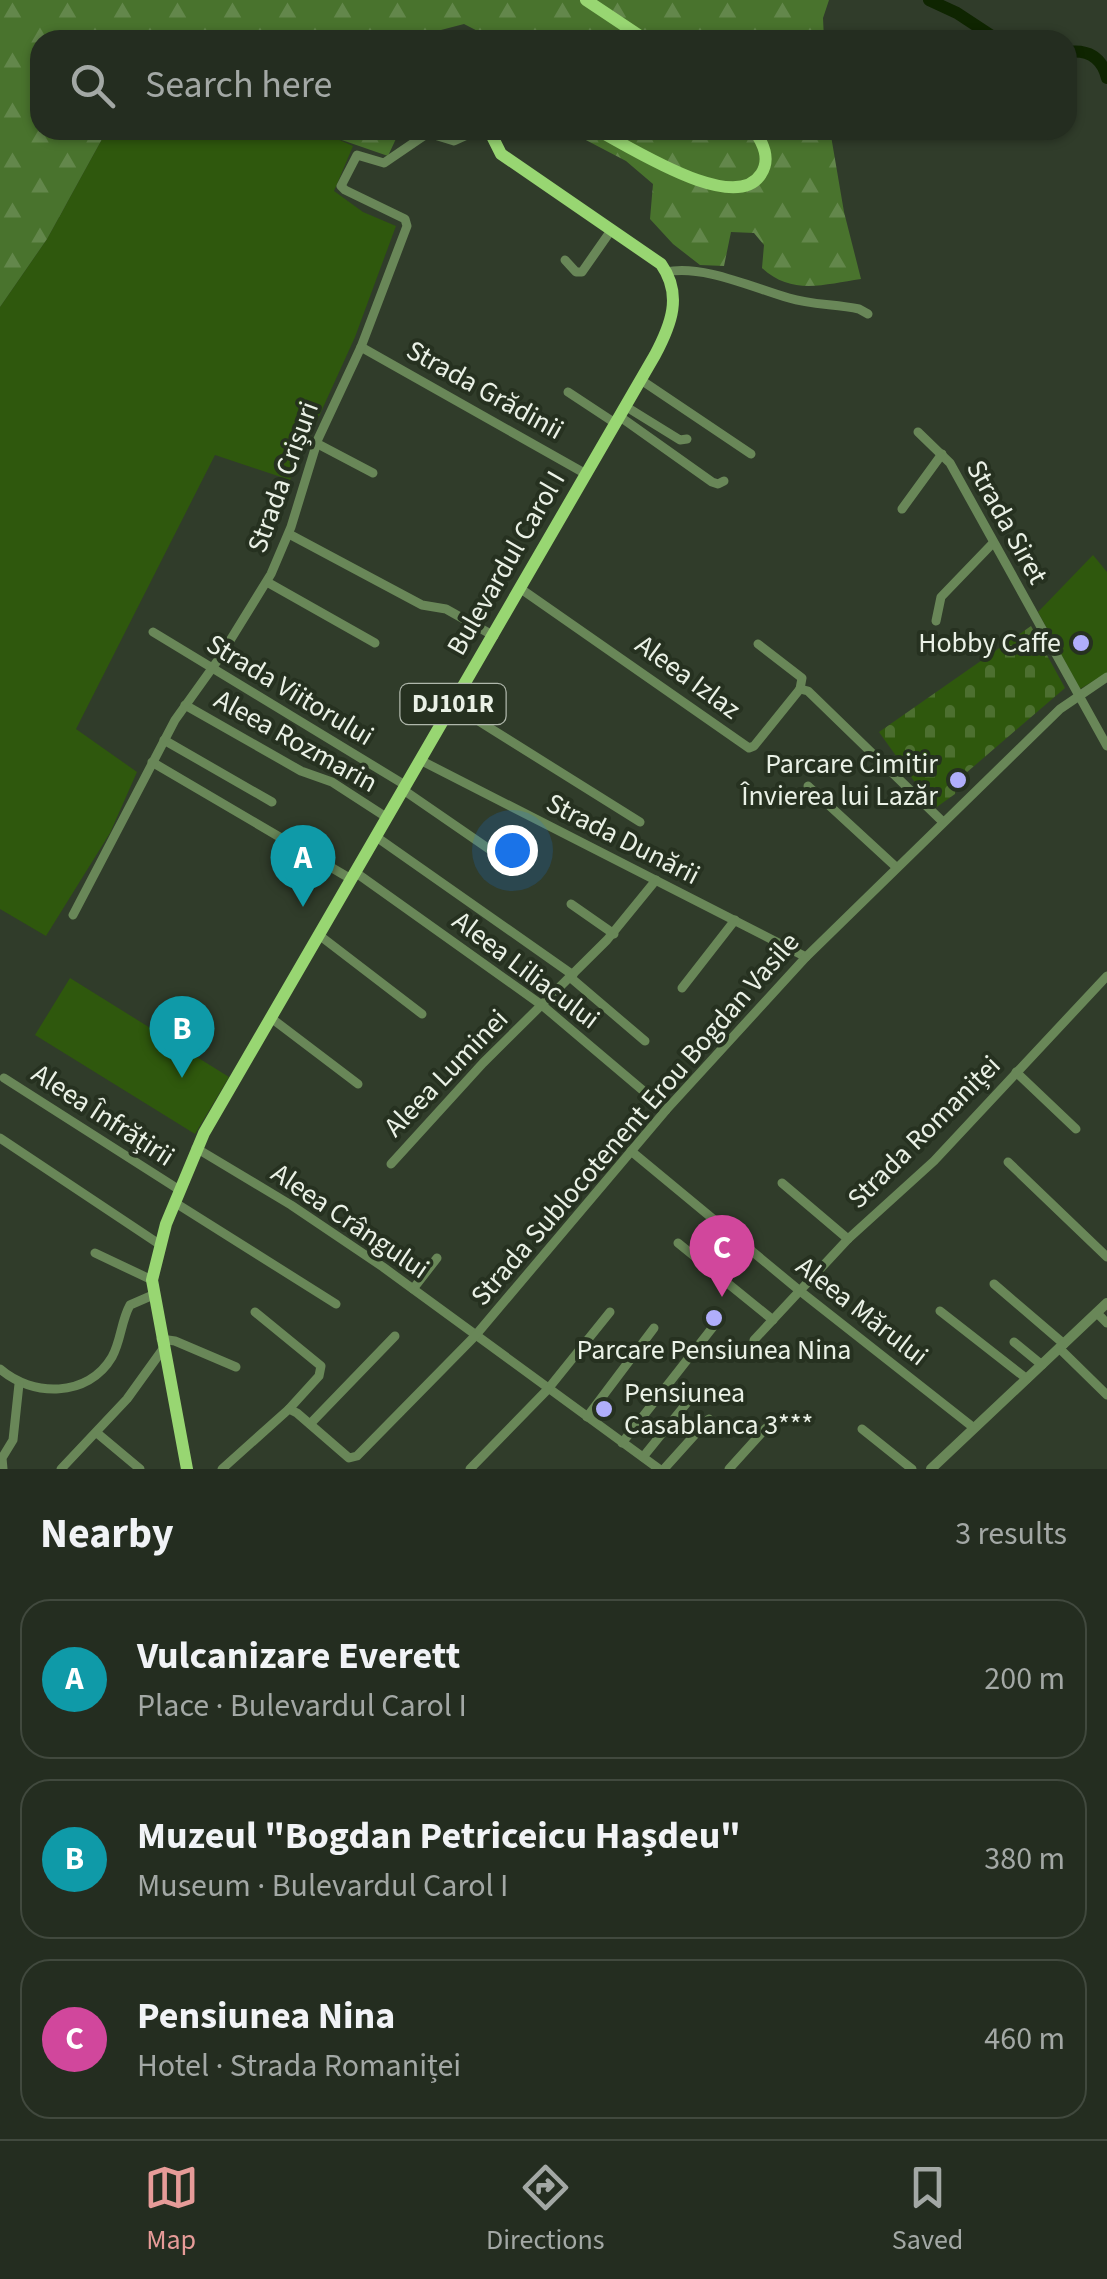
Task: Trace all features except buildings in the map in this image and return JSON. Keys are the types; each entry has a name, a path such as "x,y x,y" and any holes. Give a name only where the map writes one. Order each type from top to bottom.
{"main road":[{"path":"586,0 631,30"},
{"path":"494,140 501,154 655,258 666,272"},
{"path":"617,140 704,183 732,190 751,184 764,168 765,152 759,140"},
{"name":"Bulevardul Carol I","path":"188,1469 152,1280 159,1244 176,1196 196,1148 270,1018 641,380 672,317 674,293 666,272"}],"street":[{"name":"Strada Crișuri","path":"73,915 164,740 266,582 289,534 316,443 361,347 407,224 405,219 345,190 340,182 357,155 384,164 414,140"},
{"path":"565,260 576,272 582,272 612,229"},
{"path":"666,272 682,270 737,281 786,298 859,308 868,314"},
{"name":"Strada Grădinii","path":"361,347 586,474"},
{"path":"641,380 751,454"},
{"path":"568,392 680,440 687,439"},
{"path":"620,415 712,482 724,480"},
{"name":"Strada Siret","path":"918,432 942,454 1107,746"},
{"path":"316,443 373,474"},
{"path":"902,509 942,454"},
{"path":"289,534 422,605 446,608 494,636"},
{"path":"936,621 940,597 993,543"},
{"path":"266,582 375,643"},
{"name":"Aleea Izlaz","path":"521,589 749,748 800,689"},
{"name":"Strada Viitorului","path":"153,632 404,787 492,852 498,851"},
{"path":"758,644 802,678 800,689 808,691 943,822"},
{"name":"Strada Sublocotenent Erou Bogdan Vasile","path":"289,1409 346,1456 355,1458 475,1336 666,1110 806,958 1060,708 1107,677"},
{"name":"Aleea Rozmarin","path":"185,705 301,771 327,779 386,817"},
{"path":"452,706 640,822"},
{"path":"164,740 272,802"},
{"name":"Strada Dunării","path":"420,760 806,958"},
{"name":"Aleea Liliacului","path":"152,762 353,876 542,1006 666,1110"},
{"path":"808,786 896,868"},
{"path":"376,836 572,976 644,1041"},
{"name":"Aleea Luminei","path":"390,1164 483,1063 614,934 656,880"},
{"path":"571,904 614,934"},
{"path":"682,988 734,920"},
{"path":"319,935 422,1014"},
{"name":"Strada Romaniței","path":"754,1340 848,1240 934,1161 1107,976"},
{"path":"270,1018 358,1084"},
{"path":"1016,1072 1076,1129"},
{"name":"Aleea Înfrățirii","path":"4,1078 336,1304"},
{"path":"0,1138 159,1244"},
{"name":"Aleea Crângului","path":"196,1148 291,1205 662,1469"},
{"name":"Aleea Mărului","path":"631,1151 974,1428"},
{"path":"1008,1162 1107,1256"},
{"path":"782,1183 848,1240"},
{"path":"678,1243 773,1320"},
{"path":"94,1252 152,1280"},
{"path":"413,1290 437,1258"},
{"path":"994,1284 1062,1346 1107,1395"},
{"path":"0,1369 19,1384 59,1390 95,1376 115,1351 130,1304 153,1296"},
{"path":"931,1469 1107,1303"},
{"path":"222,1469 289,1409 319,1376 321,1366 255,1312"},
{"path":"470,1469 548,1389 610,1312"},
{"path":"940,1312 1026,1379"},
{"path":"1097,1313 1107,1324"},
{"path":"622,1443 720,1318"},
{"path":"587,1417 654,1328"},
{"path":"310,1424 395,1336"},
{"path":"61,1469 97,1433 162,1344 176,1341 236,1366"},
{"path":"1014,1342 1042,1365"},
{"path":"3,1469 2,1458 13,1440 19,1384"},
{"path":"642,1457 694,1394"},
{"path":"662,1469 709,1419"},
{"path":"729,1469 766,1428"},
{"path":"862,1429 912,1469"},
{"path":"97,1433 140,1469"}],"green space":[{"path":"0,0 829,0 824,30 476,30 464,24 441,30 30,30 30,140 101,140 47,239 0,307"},
{"path":"101,140 340,140 353,146 334,191 363,212 396,226 355,337 290,480 215,455 76,729 137,772 110,833 46,936 0,909 0,307 47,239"},
{"path":"342,140 395,140 388,156"},
{"path":"586,140 832,140 861,279 809,286 773,277 762,268 764,245 754,233 731,232 724,266 700,265 650,219 653,184 626,161"},
{"name":"Hobby Caffe","path":"1093,555 1107,572 1107,673 1080,689 1038,612"},
{"path":"1031,626 1065,688 959,779 955,794 934,809 879,732"},
{"path":"70,978 229,1077 195,1134 35,1035"}],"waterway":[{"path":"929,0 983,30"},
{"path":"1077,52 1093,56 1107,78"}],"place":[{"name":"Hobby Caffe","path":"1081,643"},
{"name":"Parcare Cimitir Învierea lui Lazăr","path":"958,780"},
{"name":"Vulcanizare Everett","path":"303,907"},
{"name":"Muzeul \"Bogdan Petriceicu Hașdeu\"","path":"182,1078"},
{"name":"Pensiunea Nina","path":"722,1297"},
{"name":"Parcare Pensiunea Nina","path":"714,1318"},
{"name":"Pensiunea Casablanca 3***","path":"604,1409"}]}
